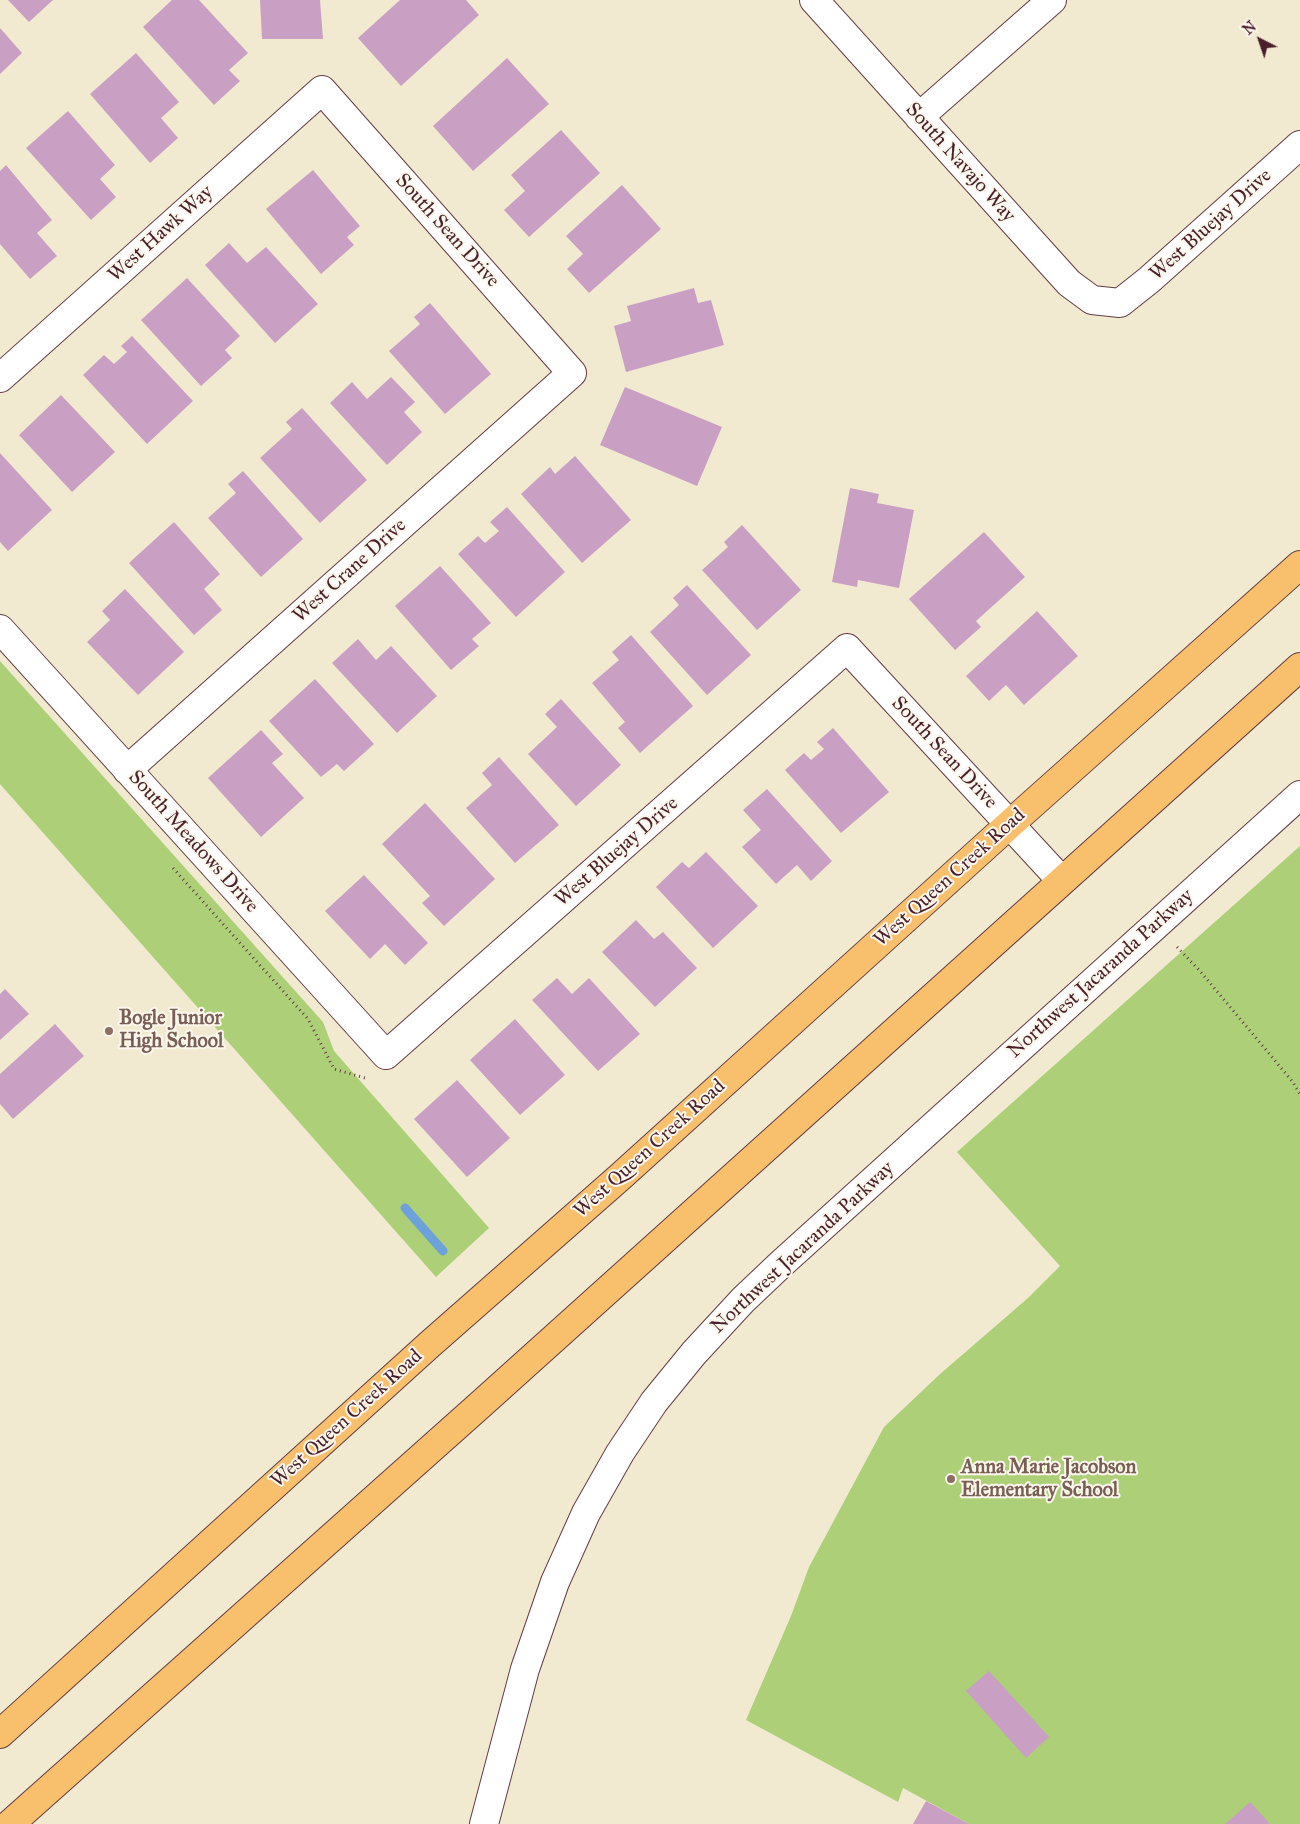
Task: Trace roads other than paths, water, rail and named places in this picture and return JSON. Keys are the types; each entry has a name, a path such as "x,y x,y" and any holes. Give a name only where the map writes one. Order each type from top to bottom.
{"main road":[{"name":"West Queen Creek Road","path":"0,1734 429,1345 620,1177 1010,824 1300,566"},
{"path":"10,1824 480,1405 1061,880 1300,667"}],"street":[{"name":"South Navajo Way","path":"814,0 1069,284 1092,300 1120,303"},
{"path":"919,117 1052,0"},
{"name":"South Sean Drive","path":"322,90 572,373"},
{"name":"West Hawk Way","path":"0,378 322,90"},
{"name":"West Bluejay Drive","path":"1120,303 1149,280 1300,145"},
{"name":"West Crane Drive","path":"127,770 572,373"},
{"name":"South Meadows Drive","path":"0,629 386,1055"},
{"name":"South Sean Drive","path":"847,648 1061,880"},
{"name":"West Bluejay Drive","path":"386,1055 847,648"},
{"name":"Northwest Jacaranda Parkway","path":"484,1824 525,1669 554,1582 586,1513 620,1453 654,1402 694,1353 743,1300 781,1264 1300,795"}],"waterway":[{"path":"405,1208 443,1251"}],"place":[{"name":"Bogle Junior High School","path":"109,1031"},
{"name":"Anna Marie Jacobson Elementary School","path":"951,1479"}]}
